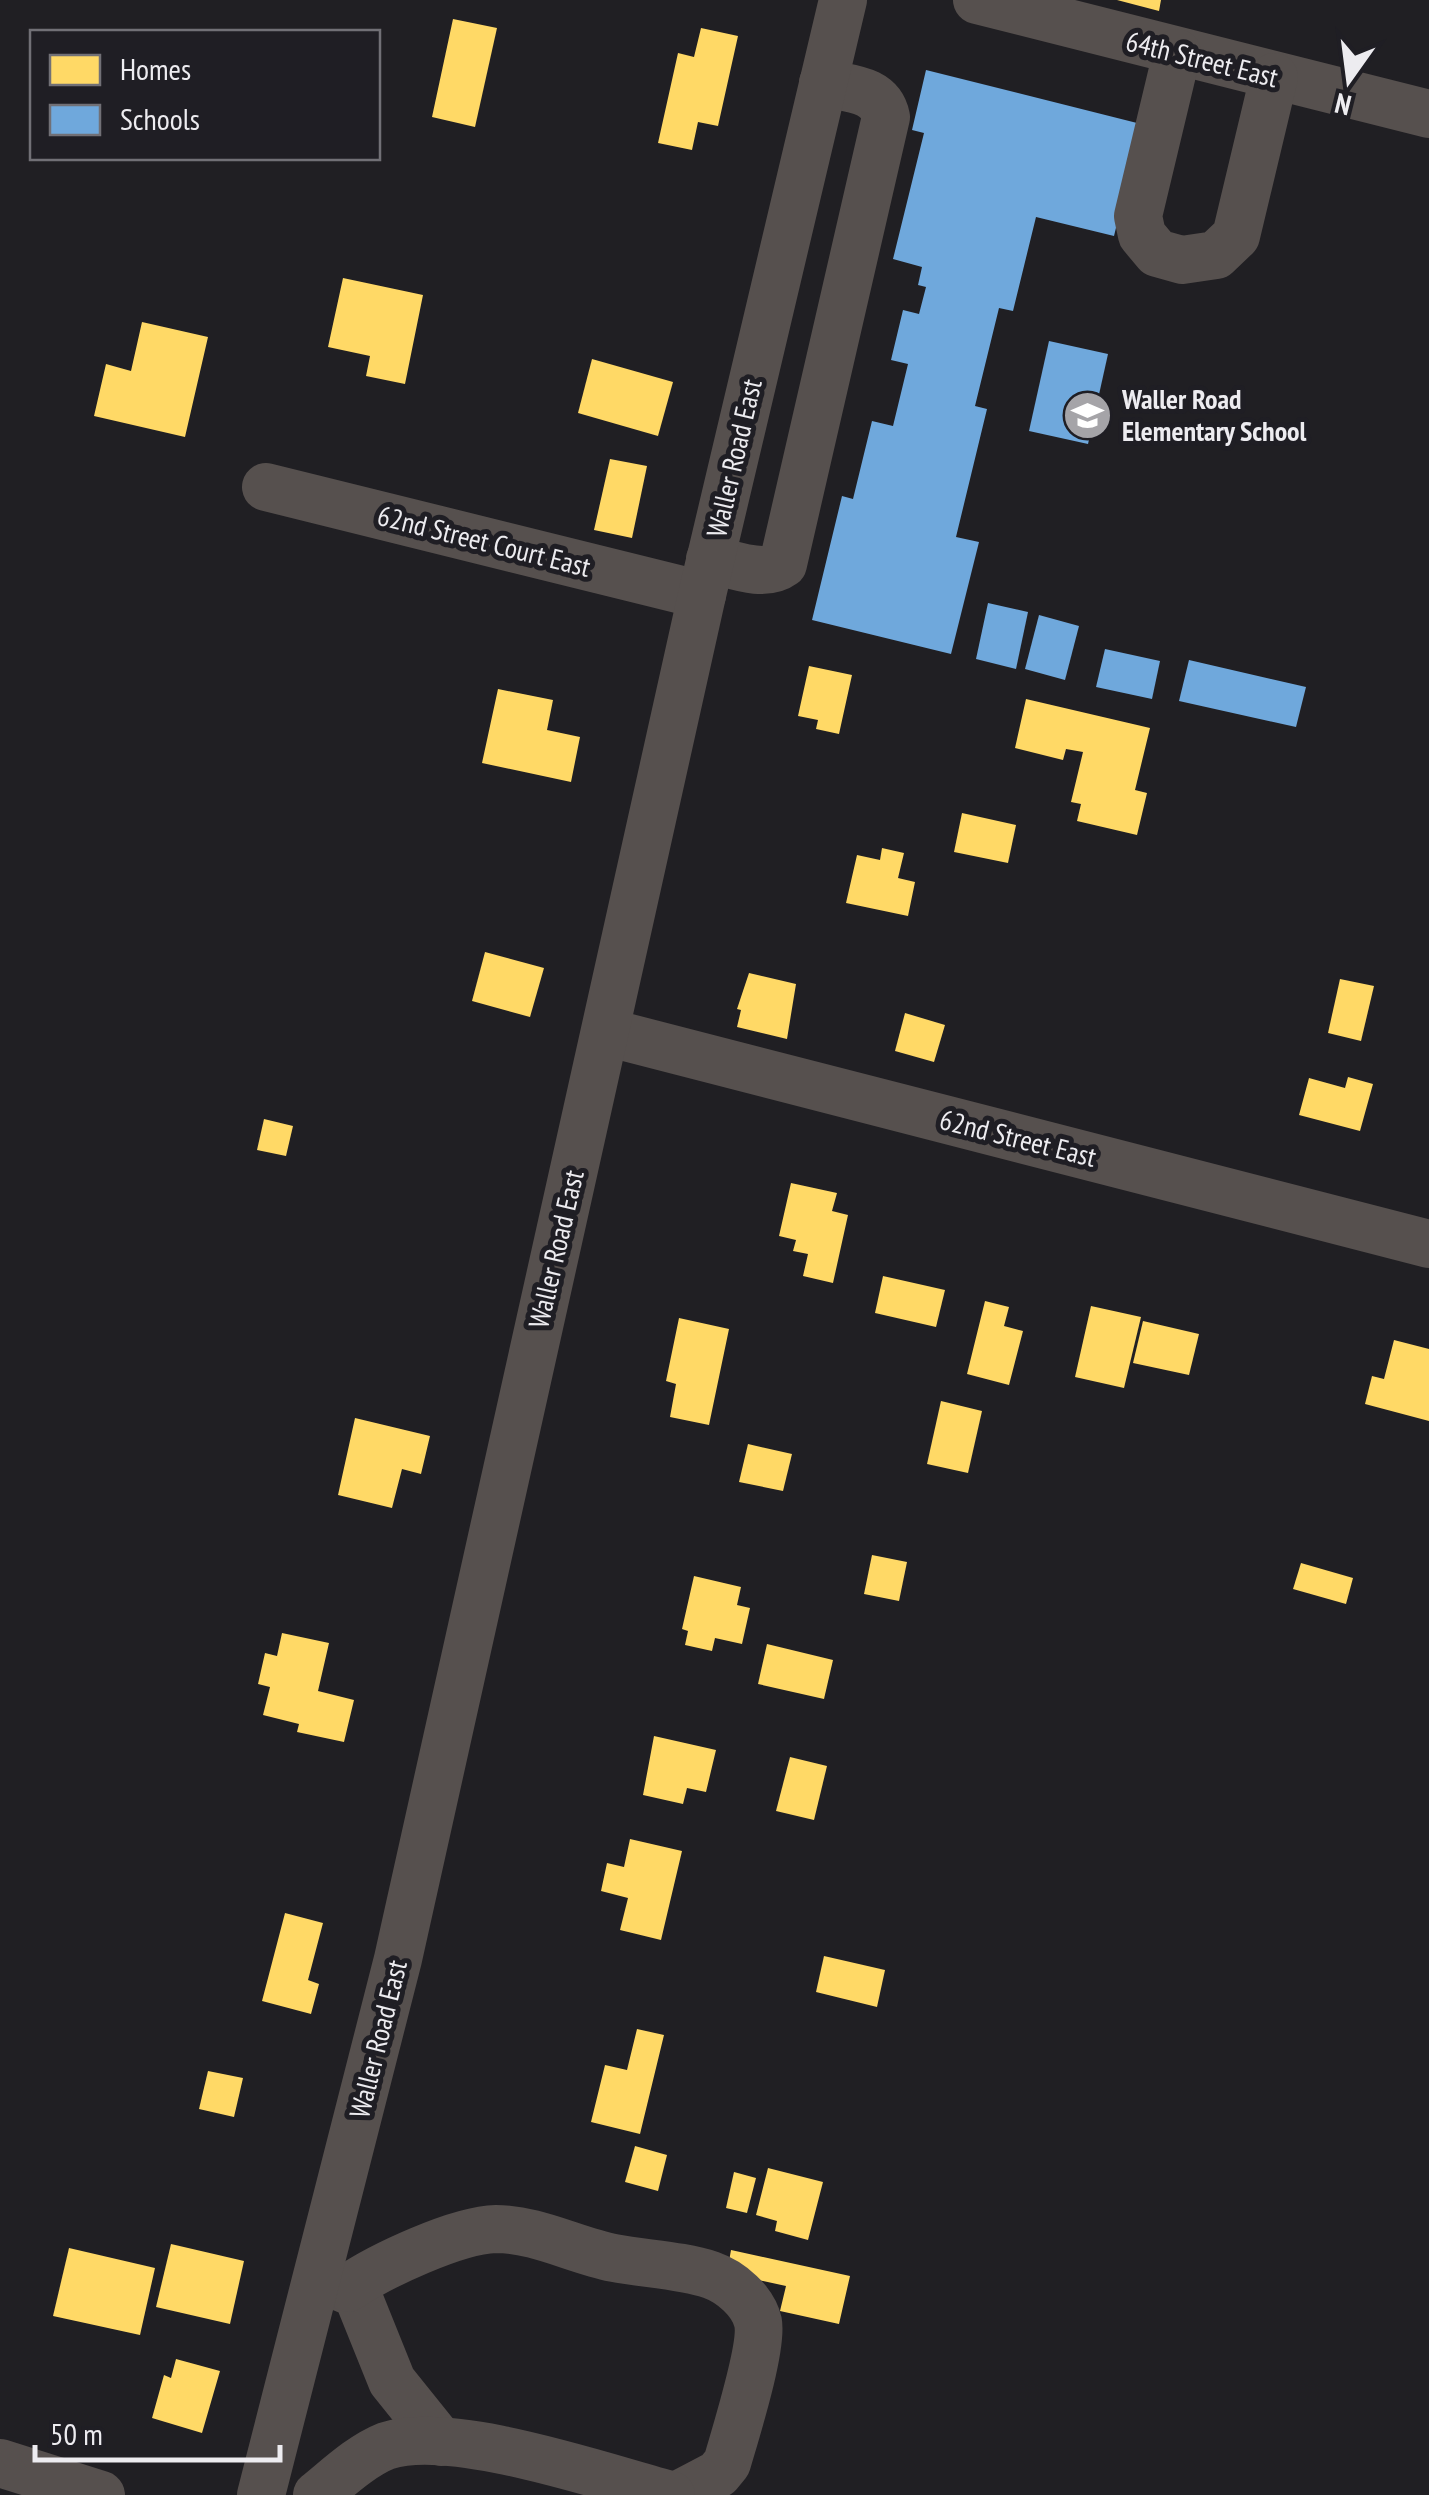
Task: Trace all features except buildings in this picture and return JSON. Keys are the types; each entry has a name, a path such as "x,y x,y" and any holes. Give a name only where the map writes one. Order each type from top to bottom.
{"street":[{"name":"Waller Road East","path":"261,2495 333,2283 398,1958 706,577 843,0"},
{"name":"64th Street East","path":"977,0 1429,114"},
{"path":"1177,53 1138,216 1142,235 1157,254 1182,260 1216,255 1236,236 1274,76"},
{"path":"779,270 846,288 886,117 883,102 874,95 823,83"},
{"name":"62nd Street Court East","path":"266,487 706,577 775,570 783,564 846,288"},
{"name":"62nd Street East","path":"606,1032 1429,1244"},
{"path":"318,2495 387,2446 442,2442 488,2448 675,2495 718,2474 727,2463 757,2344 758,2323 751,2306 728,2284 711,2275 609,2257 520,2231 492,2229 445,2242 365,2276 333,2283"},
{"path":"333,2283 357,2294 392,2380 442,2442"},
{"path":"0,2463 101,2495"}],"place":[{"name":"Waller Road Elementary School","path":"1087,415"}]}
